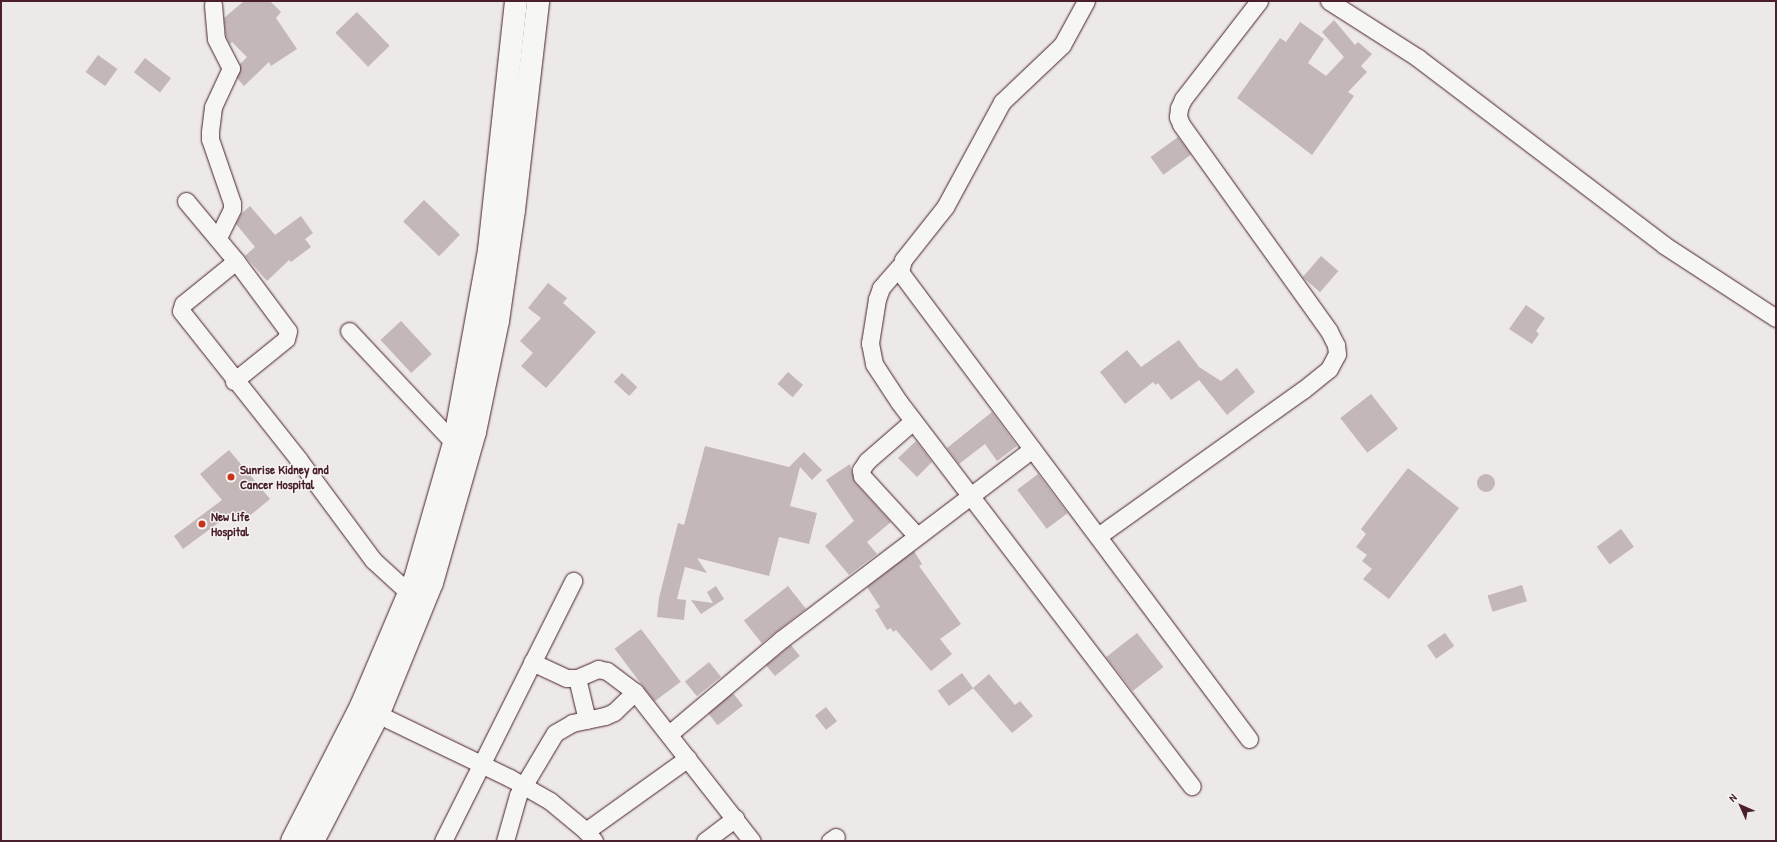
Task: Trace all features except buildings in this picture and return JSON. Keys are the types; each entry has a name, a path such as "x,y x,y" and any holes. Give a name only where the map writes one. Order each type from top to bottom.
{"main road":[{"path":"292,841 370,710 409,593 454,443 489,250 516,1"},
{"path":"313,841 370,710 432,583 475,432 500,306 514,210 538,1"}],"street":[{"path":"1086,1 1062,45 1002,102 945,207 881,288 877,299 870,353 874,364 914,421 1192,786"},
{"path":"1098,536 1303,390 1329,369 1337,354 1336,345 1329,331 1181,124 1178,117 1179,108 1183,99 1259,1"},
{"path":"1329,1 1418,58 1664,245 1776,318"},
{"path":"213,5 216,40 231,68 213,107 210,132 210,139 232,203 232,209 218,238"},
{"path":"186,201 236,261 288,335 234,381"},
{"path":"236,261 181,307 234,381 299,460 373,560 409,593"},
{"path":"899,267 901,277 1098,536 1249,739"},
{"path":"349,331 454,443"},
{"path":"914,421 867,461 861,470 862,476 916,535"},
{"path":"669,734 782,639 916,535 971,496 1032,449"},
{"path":"443,841 573,581"},
{"path":"532,662 566,678 577,678 598,669 603,670 635,692 752,841"},
{"path":"577,678 586,720"},
{"path":"505,841 514,805 522,785 555,733 572,723 614,712 635,692"},
{"path":"370,710 522,785 550,802 590,836 688,758"},
{"path":"705,841 735,818"}],"place":[{"name":"Sunrise Kidney and Cancer Hospital","path":"231,477"},
{"name":"New Life Hospital","path":"202,524"}]}
